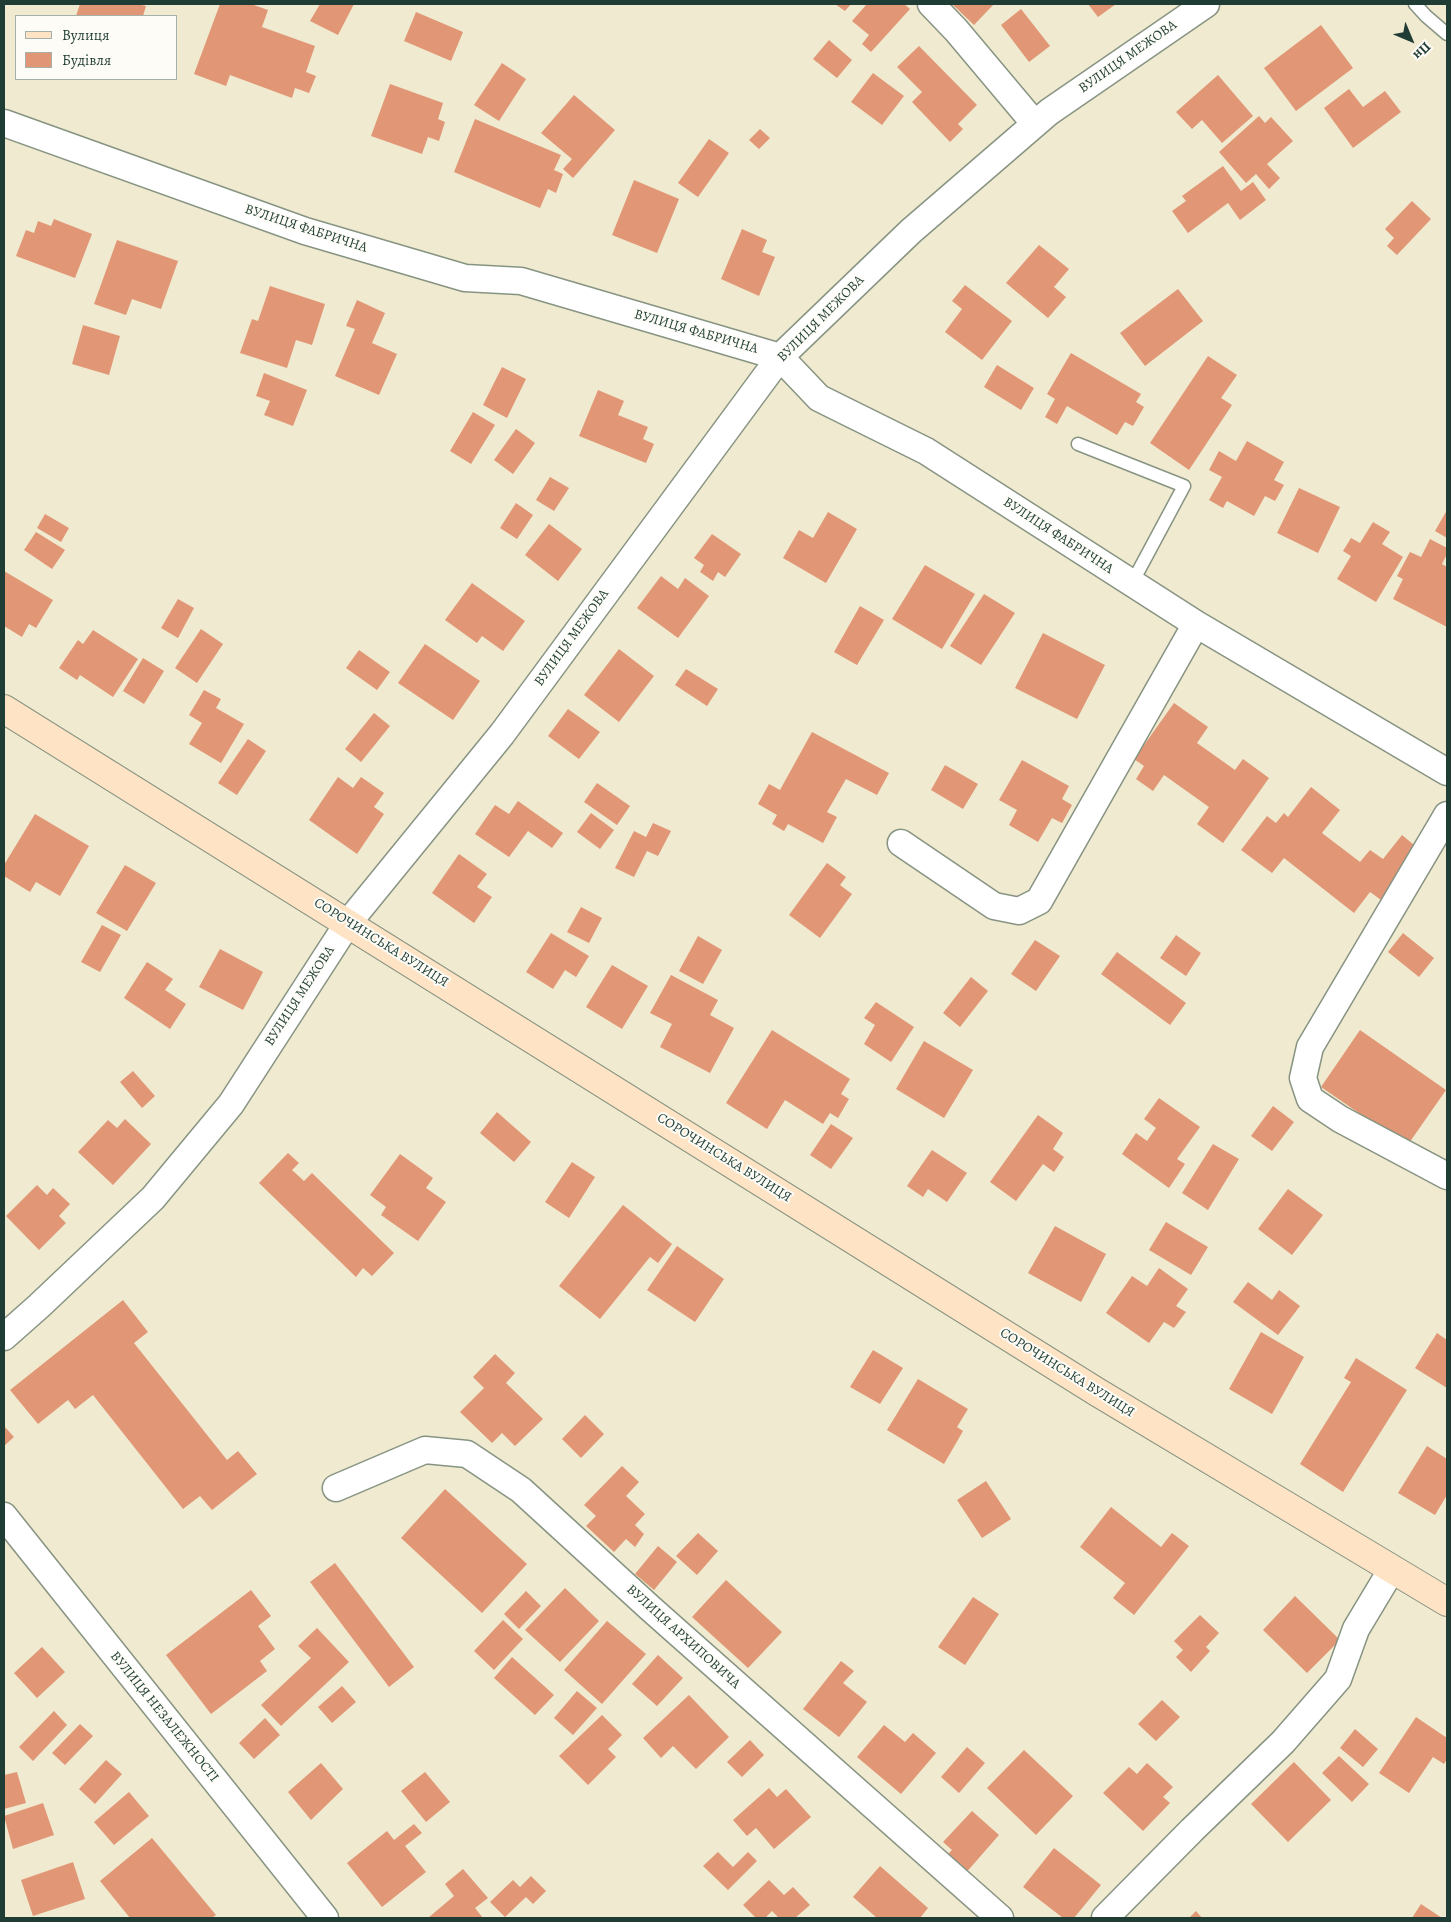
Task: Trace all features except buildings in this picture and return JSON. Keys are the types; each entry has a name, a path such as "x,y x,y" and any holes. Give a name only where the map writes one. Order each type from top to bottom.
{"main road":[{"name":"СОРОЧИНСЬКА ВУЛИЦЯ","path":"4,709 1089,1387 1447,1602"}],"street":[{"path":"931,4 956,30 1035,124"},
{"name":"ВУЛИЦЯ МЕЖОВА","path":"4,1337 159,1191 231,1104 348,923 502,734 780,357 911,231 1049,112 1206,4"},
{"name":"ВУЛИЦЯ ФАБРИЧНА","path":"4,123 305,232 465,278 521,281 780,357 819,398 926,450 1196,624 1447,772"},
{"path":"901,843 994,906 1019,911 1040,902 1196,624"},
{"path":"1447,815 1310,1047 1303,1078 1310,1099 1340,1119 1447,1176"},
{"name":"ВУЛИЦЯ АРХИПОВИЧА","path":"336,1488 425,1450 467,1454 521,1490 650,1608 1000,1918"},
{"name":"ВУЛИЦЯ НЕЗАЛЕЖНОСТІ","path":"4,1516 325,1918"},
{"path":"1105,1918 1283,1742 1338,1679 1356,1629 1392,1569"}],"lane":[{"path":"1415,4 1447,34"},
{"path":"1078,444 1184,486 1132,583"}]}
